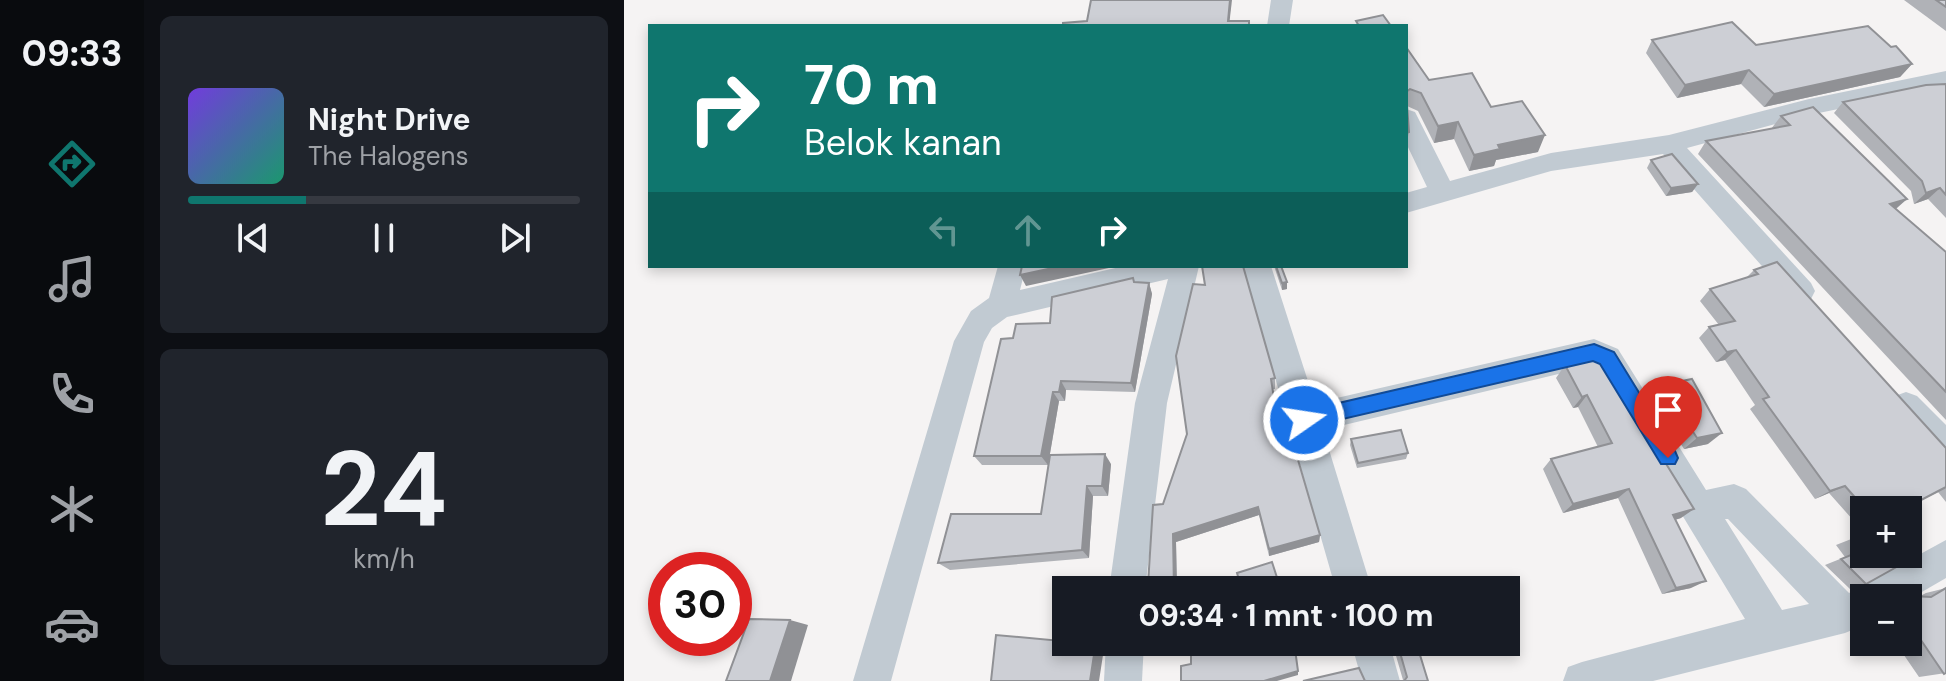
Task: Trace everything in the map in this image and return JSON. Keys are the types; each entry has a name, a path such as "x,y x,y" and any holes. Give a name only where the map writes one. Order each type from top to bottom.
{"street":[{"path":"1278,24 1282,0"},
{"path":"1408,202 1551,162 1669,144 1809,107 1941,85"},
{"path":"1809,107 1832,129"},
{"path":"1408,122 1443,192"},
{"path":"1669,144 1823,315"},
{"path":"1002,306 1012,268"},
{"path":"872,681 969,341 987,312 1164,268"},
{"path":"1129,576 1151,403 1185,268"},
{"path":"1258,268 1350,576"},
{"path":"1304,420 1594,352 1607,358 1773,630"},
{"path":"1886,385 1946,447"},
{"path":"1698,508 1734,501 1850,596"},
{"path":"1900,584 1946,558"},
{"path":"1582,681 1850,609"},
{"path":"1123,681 1124,656"},
{"path":"1374,656 1381,681"}],"building":[{"path":"1091,0 1230,0 1228,21 1249,21 1249,24 1063,24 1087,21"},
{"path":"1383,15 1390,24 1358,24 1356,21"},
{"path":"1732,22 1756,45 1868,26 1891,47 1896,46 1912,64 1774,94 1749,70 1685,85 1652,40"},
{"path":"1408,50 1429,80 1472,73 1491,107 1522,101 1545,135 1498,145 1500,149 1474,155 1458,122 1438,126 1421,93 1408,90"},
{"path":"1946,84 1946,195 1940,188 1926,193 1922,181 1843,102 1926,85"},
{"path":"1813,107 1907,199 1890,204 1946,252 1946,392 1706,141 1790,125 1781,116"},
{"path":"1672,154 1698,184 1671,188 1651,160"},
{"path":"1777,262 1946,448 1946,487 1922,500 1922,496 1854,496 1845,486 1830,491 1763,399 1769,397 1736,350 1727,352 1709,327 1735,321 1710,289 1758,274 1754,270"},
{"path":"1022,268 1053,268 1020,275"},
{"path":"1202,268 1244,268 1275,378 1271,379 1280,438 1291,436 1320,535 1269,549 1258,507 1173,534 1174,576 1149,576 1153,505 1163,504 1187,434 1176,356 1193,284 1205,285"},
{"path":"1277,268 1282,268 1287,282 1282,283"},
{"path":"1133,278 1134,282 1149,283 1131,383 1061,381 1059,392 1053,392 1041,456 974,456 1001,339 1013,338 1016,324 1050,323 1052,297"},
{"path":"1600,357 1694,509 1673,515 1706,581 1676,588 1629,489 1573,504 1551,459 1612,443 1587,395 1582,397 1565,365"},
{"path":"1692,379 1722,433 1697,438 1663,385"},
{"path":"1401,430 1408,453 1358,463 1351,439"},
{"path":"1105,454 1102,486 1087,486 1082,550 938,563 951,514 1041,514 1050,455"},
{"path":"1850,555 1850,568 1841,559"},
{"path":"1272,562 1276,576 1238,576 1237,573"},
{"path":"1850,568 1895,568 1866,584"},
{"path":"1946,588 1944,674 1922,642 1922,597 1931,597"},
{"path":"752,619 790,620 770,681 726,681 735,656 752,656"},
{"path":"996,635 1052,640 1052,656 1094,656 1090,681 991,681"},
{"path":"1191,656 1296,656 1298,671 1264,681 1181,681 1181,666 1191,664"},
{"path":"1401,656 1420,656 1428,681 1404,681 1407,677"},
{"path":"1359,668 1365,681 1303,681"}],"route":[{"path":"1304,420 1594,352 1607,358 1668,458"}]}
